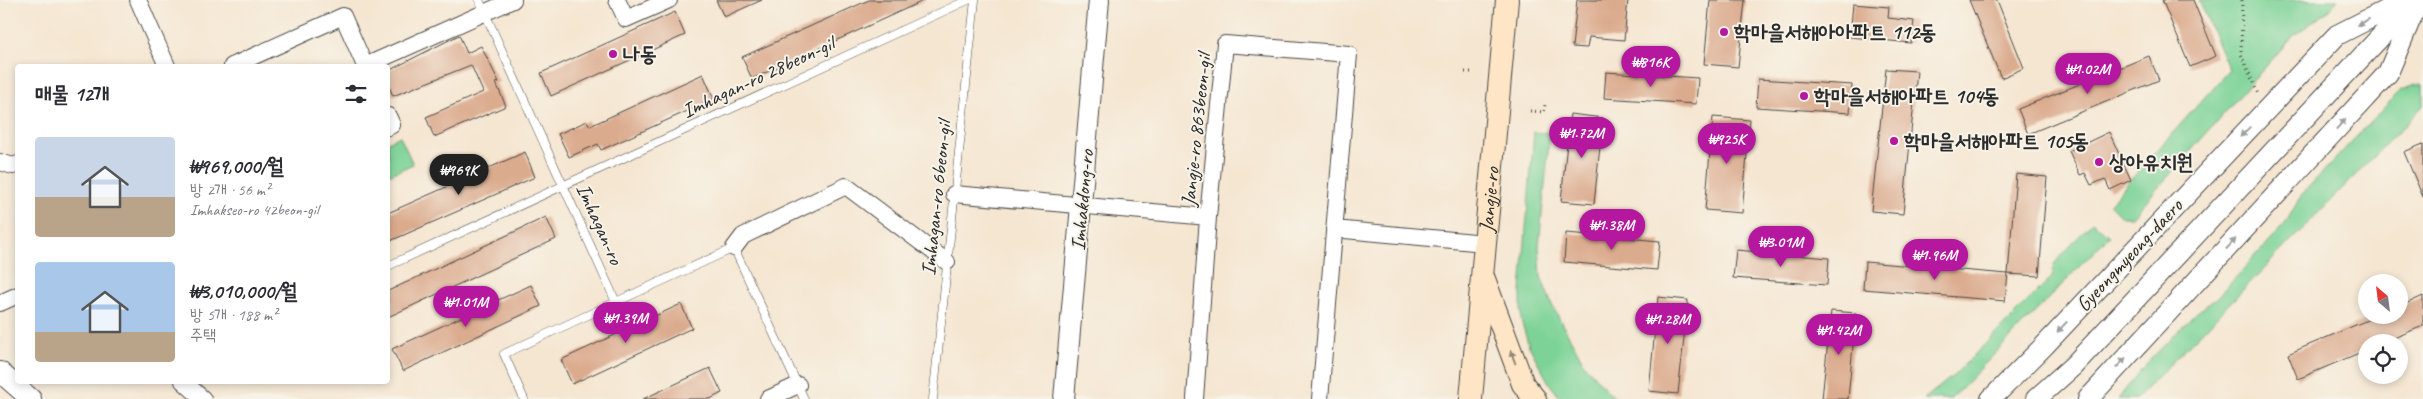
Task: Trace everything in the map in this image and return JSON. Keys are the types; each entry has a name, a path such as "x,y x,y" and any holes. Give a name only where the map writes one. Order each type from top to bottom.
{"main road":[{"name":"Jangje-ro","path":"1471,399 1507,0"},
{"path":"1482,274 1523,384 1535,399"}],"street":[{"path":"138,0 165,64"},
{"path":"369,64 482,6 513,0"},
{"path":"617,0 626,19 669,0"},
{"name":"Imhakdong-ro","path":"1064,399 1100,0"},
{"name":"Gyeongmyeong-daero","path":"1991,399 2005,390 2337,35 2406,0"},
{"name":"Gyeongmyeong-daero","path":"2036,399 2073,366 2415,0"},
{"path":"2088,399 2388,73 2419,0"},
{"path":"236,64 343,16 364,64"},
{"name":"Jangje-ro 863beon-gil","path":"1195,399 1208,217 1225,44 1349,54 1320,399"},
{"path":"734,248 742,236 846,186 947,262"},
{"path":"954,194 1208,217"},
{"path":"1334,229 1485,243"},
{"path":"0,303 15,296"},
{"path":"0,372 31,399"},
{"path":"186,384 204,399"},
{"path":"768,399 801,392"}],"lane":[{"name":"Imhagan-ro 28beon-gil","path":"390,265 968,0"},
{"name":"Imhagan-ro 6beon-gil","path":"933,399 975,0"},
{"name":"Imhagan-ro","path":"482,6 616,302"},
{"path":"524,399 504,354 734,248 801,392"}],"path":[{"path":"2242,0 2241,54 2265,110"},
{"path":"1466,72 1471,72"},
{"path":"1530,111 1544,112 1546,104"}],"green space":[{"path":"2199,0 2338,0 2327,12 2293,36 2132,217 2122,217 2109,204 2229,70"},
{"path":"2415,84 2423,84 2423,106 2136,399 2118,399 2142,368 2197,312 2217,298 2285,224 2302,194 2399,92"},
{"path":"1534,132 1550,133 1539,246 1541,277 1552,305 1585,365 1609,393 1618,399 1561,399 1549,383 1529,346 1521,320 1521,290"},
{"path":"400,136 413,164 390,175 390,141"},
{"path":"2092,222 2109,236 1951,399 1924,399 1953,376 2052,277 2054,264"}],"building":[{"path":"716,0 762,0 724,17"},
{"path":"869,0 925,0 752,79 742,57"},
{"path":"1577,0 1628,0 1624,40 1589,37 1587,48 1572,47"},
{"name":"학마을서해아아파트 112동","path":"1710,0 1745,0 1738,67 1704,64"},
{"path":"1969,0 1997,0 2024,68 2001,78"},
{"path":"2162,0 2193,0 2216,56 2190,67"},
{"path":"1853,4 1889,7 1888,18 1914,21 1911,43 1850,37"},
{"name":"나동","path":"675,12 685,35 551,96 541,73"},
{"path":"459,35 467,53 481,46 499,82 496,83 506,106 434,137 426,117 483,92 471,65 393,96 390,89 390,70"},
{"path":"2149,56 2159,80 2028,134 2018,109"},
{"name":"학마을서해아파트 105동","path":"1886,69 1917,71 1903,214 1871,211"},
{"path":"1606,72 1698,78 1696,104 1604,98"},
{"path":"703,74 714,99 601,150 598,144 569,157 558,134 587,121 590,126"},
{"name":"학마을서해아파트 104동","path":"1758,79 1852,85 1850,113 1756,107"},
{"path":"1570,114 1603,118 1594,204 1561,201"},
{"path":"1713,117 1750,120 1742,213 1705,210"},
{"name":"상아유치원","path":"2109,132 2131,180 2110,190 2105,179 2091,185 2085,173 2080,175 2069,151"},
{"path":"2423,144 2423,197 2404,152"},
{"path":"525,152 535,177 390,241 390,212"},
{"path":"2016,174 2047,177 2039,276 2008,274"},
{"path":"546,217 556,239 390,316 390,290"},
{"path":"1566,233 1660,241 1657,270 1564,262"},
{"path":"1736,250 1829,258 1827,285 1733,278"},
{"path":"1865,262 2008,274 2005,301 1863,289"},
{"path":"531,285 541,306 403,371 392,349"},
{"path":"2423,296 2423,326 2404,334 2358,334 2358,353 2298,379 2288,354 2358,324 2408,324 2408,303"},
{"path":"1658,297 1688,300 1678,394 1649,391"},
{"path":"681,304 692,328 572,384 561,360"},
{"path":"1831,311 1856,313 1848,399 1822,399"},
{"path":"710,368 722,393 710,399 643,399"}],"place":[{"name":"학마을서해아아파트 112동","path":"1724,32"},
{"name":"나동","path":"613,54"},
{"name":"학마을서해아파트 104동","path":"1804,96"},
{"name":"학마을서해아파트 105동","path":"1894,141"},
{"name":"상아유치원","path":"2099,162"}]}
